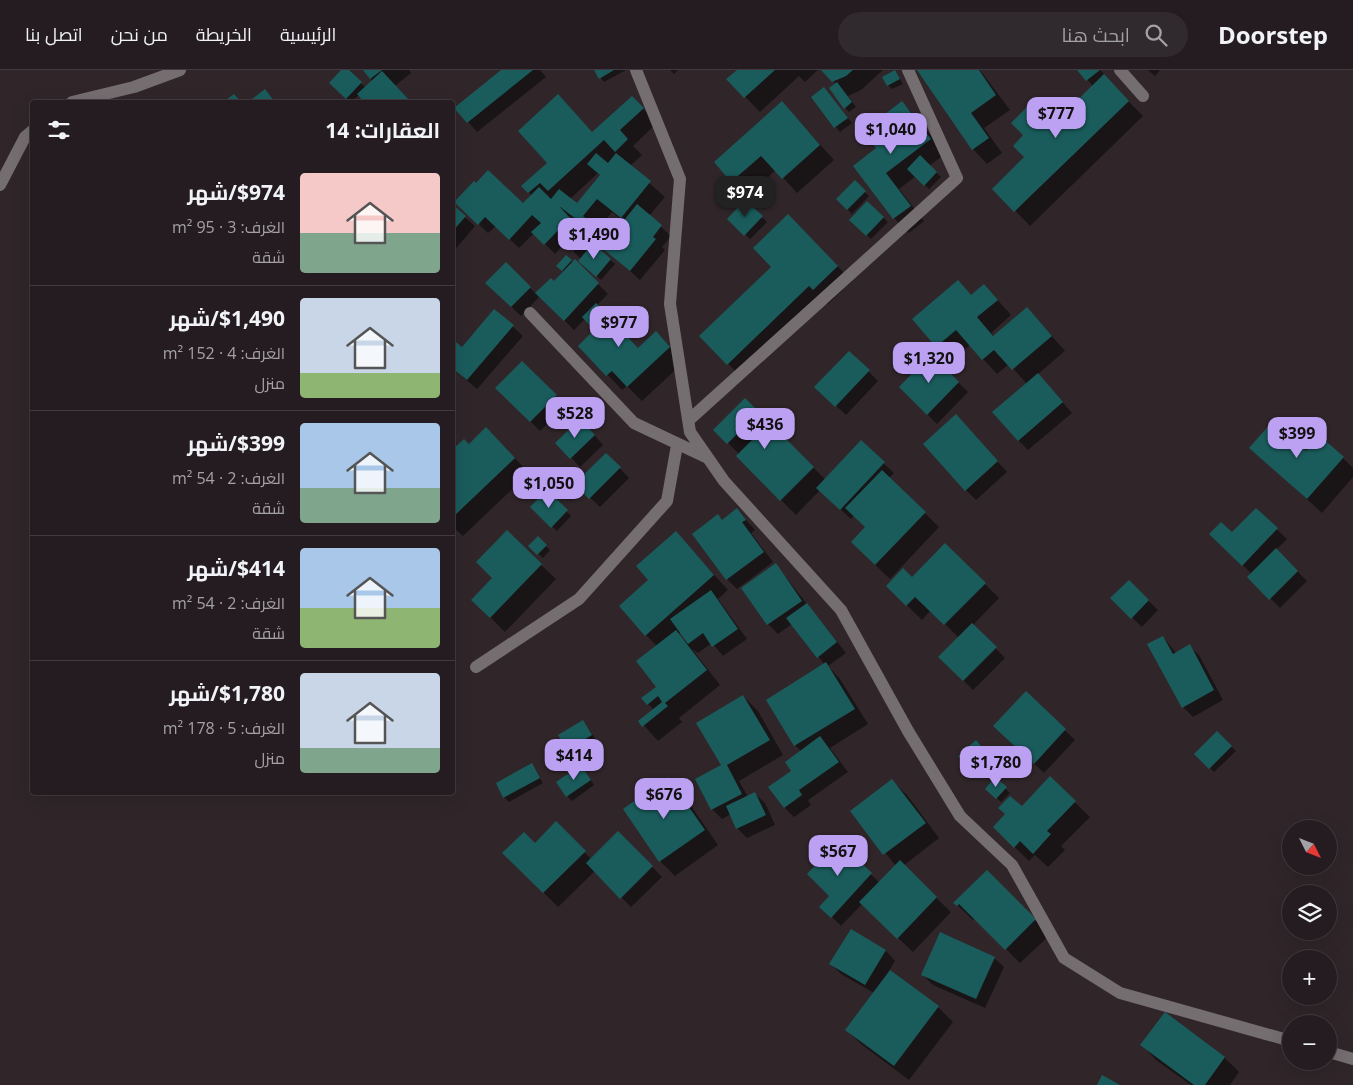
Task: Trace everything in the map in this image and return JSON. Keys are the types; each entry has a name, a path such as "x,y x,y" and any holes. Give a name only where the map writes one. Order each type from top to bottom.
{"street":[{"path":"80,100 134,87 180,70"},
{"path":"636,70 680,179 670,304 690,432 724,481 841,610 908,731 960,816 1012,865 1064,958 1120,993 1282,1038"},
{"path":"688,420 957,178 908,70"},
{"path":"1120,70 1143,96"},
{"path":"0,185 25,137 30,133"},
{"path":"530,313 634,423 677,445 708,458"},
{"path":"476,667 579,599 667,501 677,445"},
{"path":"1337,1054 1353,1059"}],"building":[{"path":"341,70 349,70 362,82 346,99 329,83"},
{"path":"363,70 382,70 370,79"},
{"path":"501,70 533,70 467,123 455,107"},
{"path":"594,70 614,70 599,79"},
{"path":"737,70 775,70 744,98 726,79"},
{"path":"821,70 853,70 846,76 832,82"},
{"path":"895,70 900,79 887,86 882,77"},
{"path":"917,70 979,70 996,95 971,113 989,138 972,150"},
{"path":"1077,70 1100,70 1086,81"},
{"path":"382,71 409,100 362,100 357,94"},
{"path":"1104,74 1129,101 1014,212 992,189 1024,157 1013,146 1023,135 1011,123 1035,99 1056,121"},
{"path":"837,82 852,102 844,109 829,88"},
{"path":"824,87 848,118 834,128 811,97"},
{"path":"265,89 273,100 251,100"},
{"path":"234,94 239,100 226,100"},
{"path":"558,94 592,132 632,96 644,108 620,130 628,139 615,152 604,140 548,191 540,183 528,193 521,186 547,163 518,131"},
{"path":"782,101 820,145 782,179 761,156 731,182 714,162"},
{"path":"902,101 931,139 886,173 911,206 893,219 853,166 876,148 863,131"},
{"path":"596,153 608,163 616,153 651,181 621,218 597,199 583,216 594,225 573,251 559,239 576,219 559,206 570,218 544,245 531,232 541,223 532,215 509,240 485,217 478,225 455,203 474,181 476,183 488,170 523,203 539,187 551,199 559,189 577,203 600,175 587,164"},
{"path":"920,155 937,172 924,186 907,169"},
{"path":"855,180 866,191 847,210 836,199"},
{"path":"745,200 763,216 744,236 727,219"},
{"path":"867,201 884,217 866,236 849,220"},
{"path":"637,204 662,225 653,237 656,239 630,271 602,248"},
{"path":"455,207 466,216 455,229"},
{"path":"788,214 838,266 813,290 809,286 727,365 699,336 771,267 753,248"},
{"path":"593,243 611,259 596,277 578,261"},
{"path":"566,255 572,260 562,271 556,266"},
{"path":"575,259 599,283 564,321 535,293 551,278 554,281"},
{"path":"506,262 531,287 511,307 485,283"},
{"path":"958,280 971,295 984,284 998,300 977,317 993,336 1027,307 1052,336 1012,370 994,350 982,360 956,330 936,347 912,319"},
{"path":"596,303 638,348 656,331 670,347 627,387 612,371 606,376 578,346 594,330 582,317"},
{"path":"494,309 514,325 467,380 455,370 455,341 462,347"},
{"path":"849,351 870,370 835,407 814,387"},
{"path":"931,354 959,382 927,415 899,387"},
{"path":"522,361 557,395 530,422 495,388"},
{"path":"1038,373 1063,402 1018,441 992,412"},
{"path":"745,398 814,467 780,501 736,456 753,439 742,429 727,444 713,430"},
{"path":"956,414 998,461 965,491 923,444"},
{"path":"580,419 595,435 570,459 555,443"},
{"path":"1272,422 1306,451 1320,436 1344,457 1307,499 1249,448"},
{"path":"486,427 515,458 455,515 455,447 464,439 469,444"},
{"path":"861,440 885,462 840,510 816,488"},
{"path":"606,453 621,467 589,499 574,484"},
{"path":"882,470 926,512 875,565 851,542 865,527 845,508"},
{"path":"547,490 568,510 551,528 530,507"},
{"path":"737,508 746,520 742,522 764,552 726,580 692,534 718,514 722,520"},
{"path":"1256,508 1278,528 1242,566 1209,534 1221,522 1232,532"},
{"path":"507,530 542,564 490,618 471,600 492,578 476,562"},
{"path":"676,531 714,575 645,636 619,606 648,580 636,566"},
{"path":"538,536 547,545 537,555 528,546"},
{"path":"945,543 986,583 944,625 915,597 906,606 886,586 903,568 912,577"},
{"path":"1276,548 1298,571 1269,600 1247,577"},
{"path":"776,563 802,601 767,625 741,588"},
{"path":"1129,580 1149,600 1131,619 1110,598"},
{"path":"711,590 738,629 712,647 703,633 688,644 670,619"},
{"path":"807,603 837,642 817,658 786,618"},
{"path":"972,623 997,647 963,681 938,657"},
{"path":"676,630 707,670 665,703 668,706 642,727 638,721 662,702 658,696 647,705 641,698 656,687 636,661"},
{"path":"1163,636 1173,654 1190,644 1214,690 1182,708 1147,644"},
{"path":"826,662 855,709 794,746 766,700"},
{"path":"1026,691 1066,729 1034,764 993,726"},
{"path":"743,695 770,740 727,765 742,794 711,810 695,779 721,765 696,723"},
{"path":"583,720 592,735 567,750 558,735"},
{"path":"1217,731 1232,746 1209,769 1194,754"},
{"path":"820,736 839,762 799,790 802,795 784,808 768,787 791,771 785,762"},
{"path":"976,740 986,752 969,768 958,756"},
{"path":"532,763 540,778 503,798 496,783"},
{"path":"581,765 591,780 566,797 556,782"},
{"path":"1050,776 1076,801 1047,831 1051,834 1033,854 1020,841 1014,848 993,827 1005,814 998,808 1010,796 1022,806"},
{"path":"668,777 705,830 659,862 623,809"},
{"path":"995,777 1007,787 996,799 985,789"},
{"path":"892,779 926,823 883,855 850,811"},
{"path":"755,792 766,815 736,829 726,806"},
{"path":"556,821 586,851 543,893 502,853 524,832 535,843"},
{"path":"618,831 653,866 620,899 586,863"},
{"path":"838,841 872,873 831,918 819,907 829,896 807,874"},
{"path":"900,860 937,897 897,939 859,902"},
{"path":"987,870 1036,919 1005,950 959,904 957,906 953,903"},
{"path":"851,929 886,950 865,985 829,964"},
{"path":"940,932 995,957 976,999 921,975"},
{"path":"890,970 939,1006 894,1066 845,1030"},
{"path":"1165,1012 1225,1057 1205,1085 1194,1085 1140,1045"},
{"path":"1102,1075 1120,1085 1097,1085"}]}
